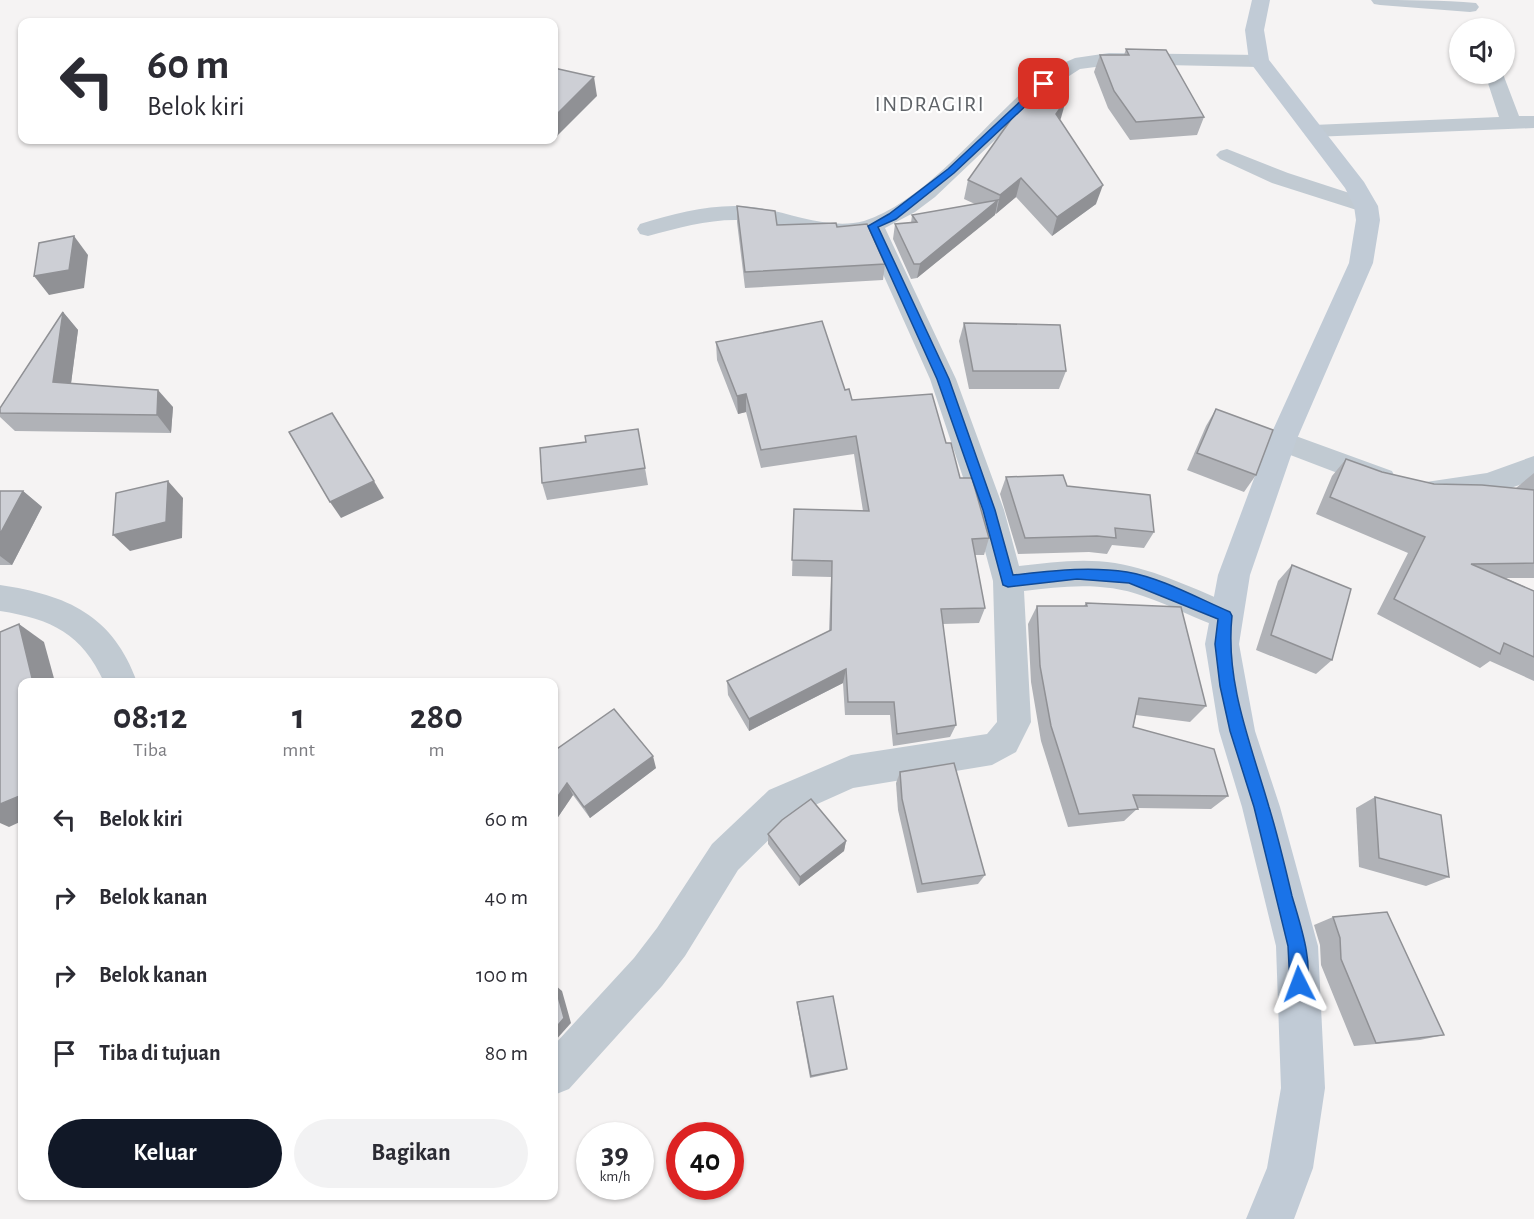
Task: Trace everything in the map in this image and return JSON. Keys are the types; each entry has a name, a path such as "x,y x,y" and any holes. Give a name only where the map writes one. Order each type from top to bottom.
{"street":[{"path":"1261,0 1254,25 1254,40 1259,61 1356,187 1366,206 1368,220 1361,263 1282,441 1234,575 1225,616 1222,644 1227,686 1238,731 1262,807 1297,946 1303,1088 1290,1168 1270,1219"},
{"path":"1380,0 1469,4"},
{"path":"648,230 674,220 728,213 753,214 833,231 852,231 873,226 893,216 951,171 1053,76 1071,66 1123,59 1259,61"},
{"path":"1498,84 1512,124"},
{"path":"1313,131 1534,122"},
{"path":"1227,155 1260,170 1366,206"},
{"path":"558,1070 648,972 671,942 725,857 782,802 851,772 992,749 1003,743 1010,735 1014,722 1008,581 989,510 943,379 873,226"},
{"path":"1282,441 1380,479 1431,490 1468,487 1505,480 1534,467"},
{"path":"1008,581 1077,573 1129,578 1225,616"},
{"path":"0,598 42,606 83,627 98,641 119,678"}],"building":[{"path":"1126,49 1166,50 1204,117 1136,122 1114,91 1100,55 1129,55"},
{"path":"558,69 594,77 558,113"},
{"path":"1035,92 1066,100 1056,114 1103,185 1057,217 1021,178 1000,195 968,180 1022,104"},
{"path":"998,200 920,264 914,264 895,224 917,222 912,215"},
{"path":"737,206 775,211 777,225 836,223 837,227 867,224 885,264 745,272"},
{"path":"74,236 69,270 34,276 39,243"},
{"path":"63,312 53,382 158,390 157,415 0,413 0,408"},
{"path":"822,321 845,390 849,389 852,400 932,394 946,443 951,443 960,478 972,478 989,538 972,539 985,608 941,609 956,725 897,734 894,702 848,702 846,669 749,719 727,681 831,630 832,561 792,560 794,509 869,511 856,436 761,450 746,394 737,396 716,342"},
{"path":"964,323 1060,325 1066,371 973,371"},
{"path":"1216,409 1273,430 1256,475 1197,453"},
{"path":"332,413 374,481 330,502 289,432"},
{"path":"638,429 645,468 542,483 540,448 586,442 585,436"},
{"path":"1346,459 1382,472 1434,484 1482,485 1534,490 1534,563 1471,564 1534,591 1534,657 1504,643 1500,654 1394,599 1425,537 1330,497"},
{"path":"1063,475 1067,486 1150,495 1154,532 1115,528 1116,538 1097,536 1025,538 1006,477"},
{"path":"168,481 166,522 113,535 116,493"},
{"path":"0,491 23,491 0,534"},
{"path":"1292,565 1351,589 1332,660 1271,635"},
{"path":"1086,603 1181,607 1206,706 1139,698 1133,727 1214,749 1228,796 1133,795 1138,809 1079,814 1051,726 1040,666 1037,606 1087,606"},
{"path":"19,624 32,678 18,678 18,797 0,804 0,632"},
{"path":"614,709 653,756 584,807 567,783 558,796 558,748"},
{"path":"954,763 985,875 922,884 902,799 900,772"},
{"path":"1375,797 1441,815 1449,877 1379,858"},
{"path":"811,799 846,841 800,877 768,834 782,820"},
{"path":"1387,912 1444,1035 1376,1043 1341,959 1340,938 1333,917"},
{"path":"558,996 564,1018 558,1025"},
{"path":"833,996 847,1069 811,1076 797,1002"}],"district":[{"name":"INDRAGIRI","path":"930,104"}],"route":[{"path":"1044,84 951,171 893,216 873,226 943,379 989,510 1008,581 1077,573 1129,578 1225,616 1222,644 1227,686 1238,731 1262,807 1297,946 1299,984"}]}
